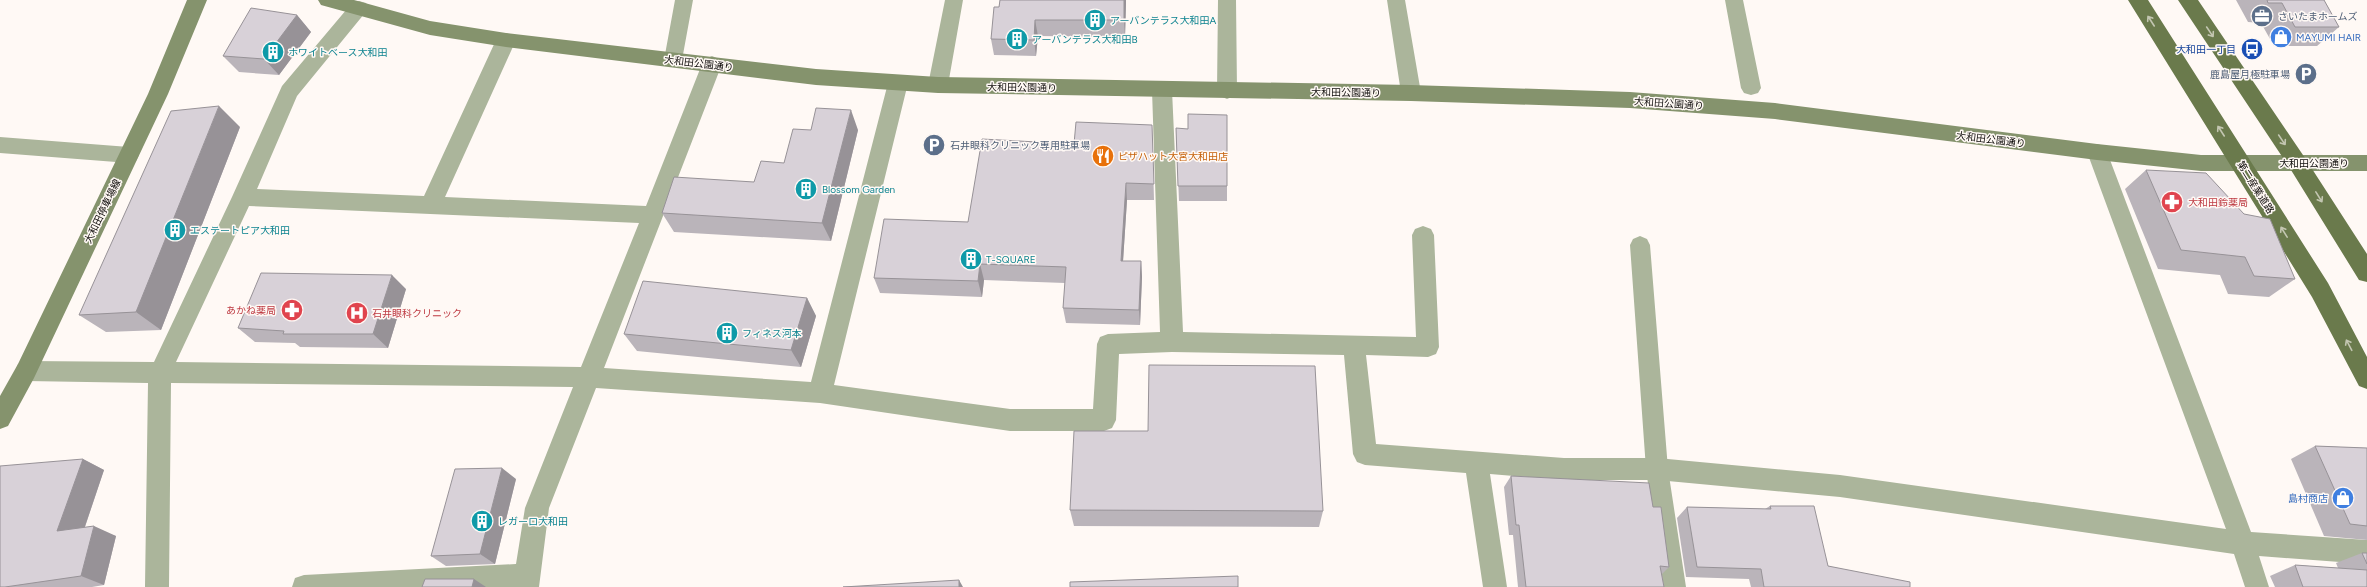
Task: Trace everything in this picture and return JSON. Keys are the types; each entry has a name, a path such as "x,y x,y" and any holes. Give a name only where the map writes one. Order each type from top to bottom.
{"main road":[{"name":"第二産業道路","path":"2138,0 2320,290 2367,379"},
{"path":"2188,0 2298,164 2367,273"}],"street":[{"name":"大和田停車場線","path":"0,418 26,371 158,94 197,0"},
{"name":"大和田公園通り","path":"328,0 430,28 506,40 816,77 938,85 1162,90 1411,93 1630,100 1775,111 2097,152 2201,163 2367,163"},
{"path":"157,587 160,373 243,197 288,92 359,8"},
{"path":"431,205 506,40"},
{"path":"304,587 527,581 537,508 587,377 712,64"},
{"path":"820,393 898,83"},
{"path":"1162,90 1172,342"},
{"path":"2097,152 2243,543 2257,587"},
{"path":"243,197 652,214"},
{"path":"26,371 587,377 820,393 1010,420 1104,420 1108,344 1172,342 1428,347 1423,235"},
{"path":"1354,345 1365,454 1477,464 1564,469 1657,469 1840,486 2243,543 2367,552"},
{"path":"1477,464 1495,587"}],"lane":[{"path":"673,60 684,0"},
{"path":"938,85 954,0"},
{"path":"1227,0 1227,91"},
{"path":"1396,0 1411,93"},
{"path":"1734,0 1751,88"},
{"path":"0,145 129,155"},
{"path":"1640,245 1657,469 1674,587"}],"building":[{"path":"1000,0 1124,0 1124,20 1035,20 1034,40 991,39 994,7 999,7"},
{"path":"2267,0 2324,0 2339,27 2295,27 2282,3 2268,3"},
{"path":"251,8 297,15 264,59 223,56"},
{"path":"219,106 136,312 79,315 171,111"},
{"path":"816,108 851,110 822,223 662,213 674,177 754,182 761,161 784,163 793,129 811,130"},
{"path":"1188,114 1227,115 1227,186 1178,186 1176,128 1188,129"},
{"path":"1076,122 1152,125 1154,184 1126,183 1121,261 1141,261 1139,310 1063,308 1066,267 980,264 978,281 874,278 884,219 968,222 982,139 1074,144"},
{"path":"2146,170 2206,173 2244,214 2270,219 2295,279 2254,276 2245,257 2181,250"},
{"path":"261,273 392,275 373,334 283,334 284,331 238,328"},
{"name":"フィネス河本","path":"643,281 807,298 791,350 624,334"},
{"path":"1149,365 1315,366 1323,511 1070,510 1074,431 1148,431"},
{"path":"2315,446 2367,448 2367,526 2350,524"},
{"path":"83,459 57,531 94,526 81,576 0,587 0,466"},
{"path":"502,468 480,554 431,556 455,469"},
{"path":"1511,476 1649,483 1653,507 1661,507 1669,567 1660,566 1664,587 1526,587 1519,525 1516,525"},
{"path":"1770,506 1814,506 1828,566 1910,582 1910,587 1764,587 1761,569 1697,567 1687,507 1771,509"},
{"path":"2362,553 2367,553 2367,564"},
{"path":"2295,565 2367,570 2367,587 2303,587"},
{"path":"1238,576 1238,587 1070,587 1070,582"},
{"path":"425,579 474,579 472,587 422,587"},
{"path":"959,580 959,587 843,587"}],"place":[{"name":"さいたまホームズ","path":"2262,16"},
{"name":"アーバンテラス大和田A","path":"1095,20"},
{"name":"MAYUMI HAIR","path":"2281,37"},
{"name":"アーバンテラス大和田B","path":"1017,39"},
{"name":"大和田一丁目","path":"2252,49"},
{"name":"ホワイトベース大和田","path":"273,52"},
{"name":"鹿島屋月極駐車場","path":"2306,74"},
{"name":"石井眼科クリニック専用駐車場","path":"934,145"},
{"name":"ピザハット大宮大和田店","path":"1103,156"},
{"name":"Blossom Garden","path":"806,189"},
{"name":"大和田鈴薬局","path":"2172,202"},
{"name":"エステートピア大和田","path":"175,230"},
{"name":"T-SQUARE","path":"971,259"},
{"name":"あかね薬局","path":"292,310"},
{"name":"石井眼科クリニック","path":"357,313"},
{"name":"フィネス河本","path":"727,333"},
{"name":"島村商店","path":"2343,498"},
{"name":"レガーロ大和田","path":"482,521"}]}
